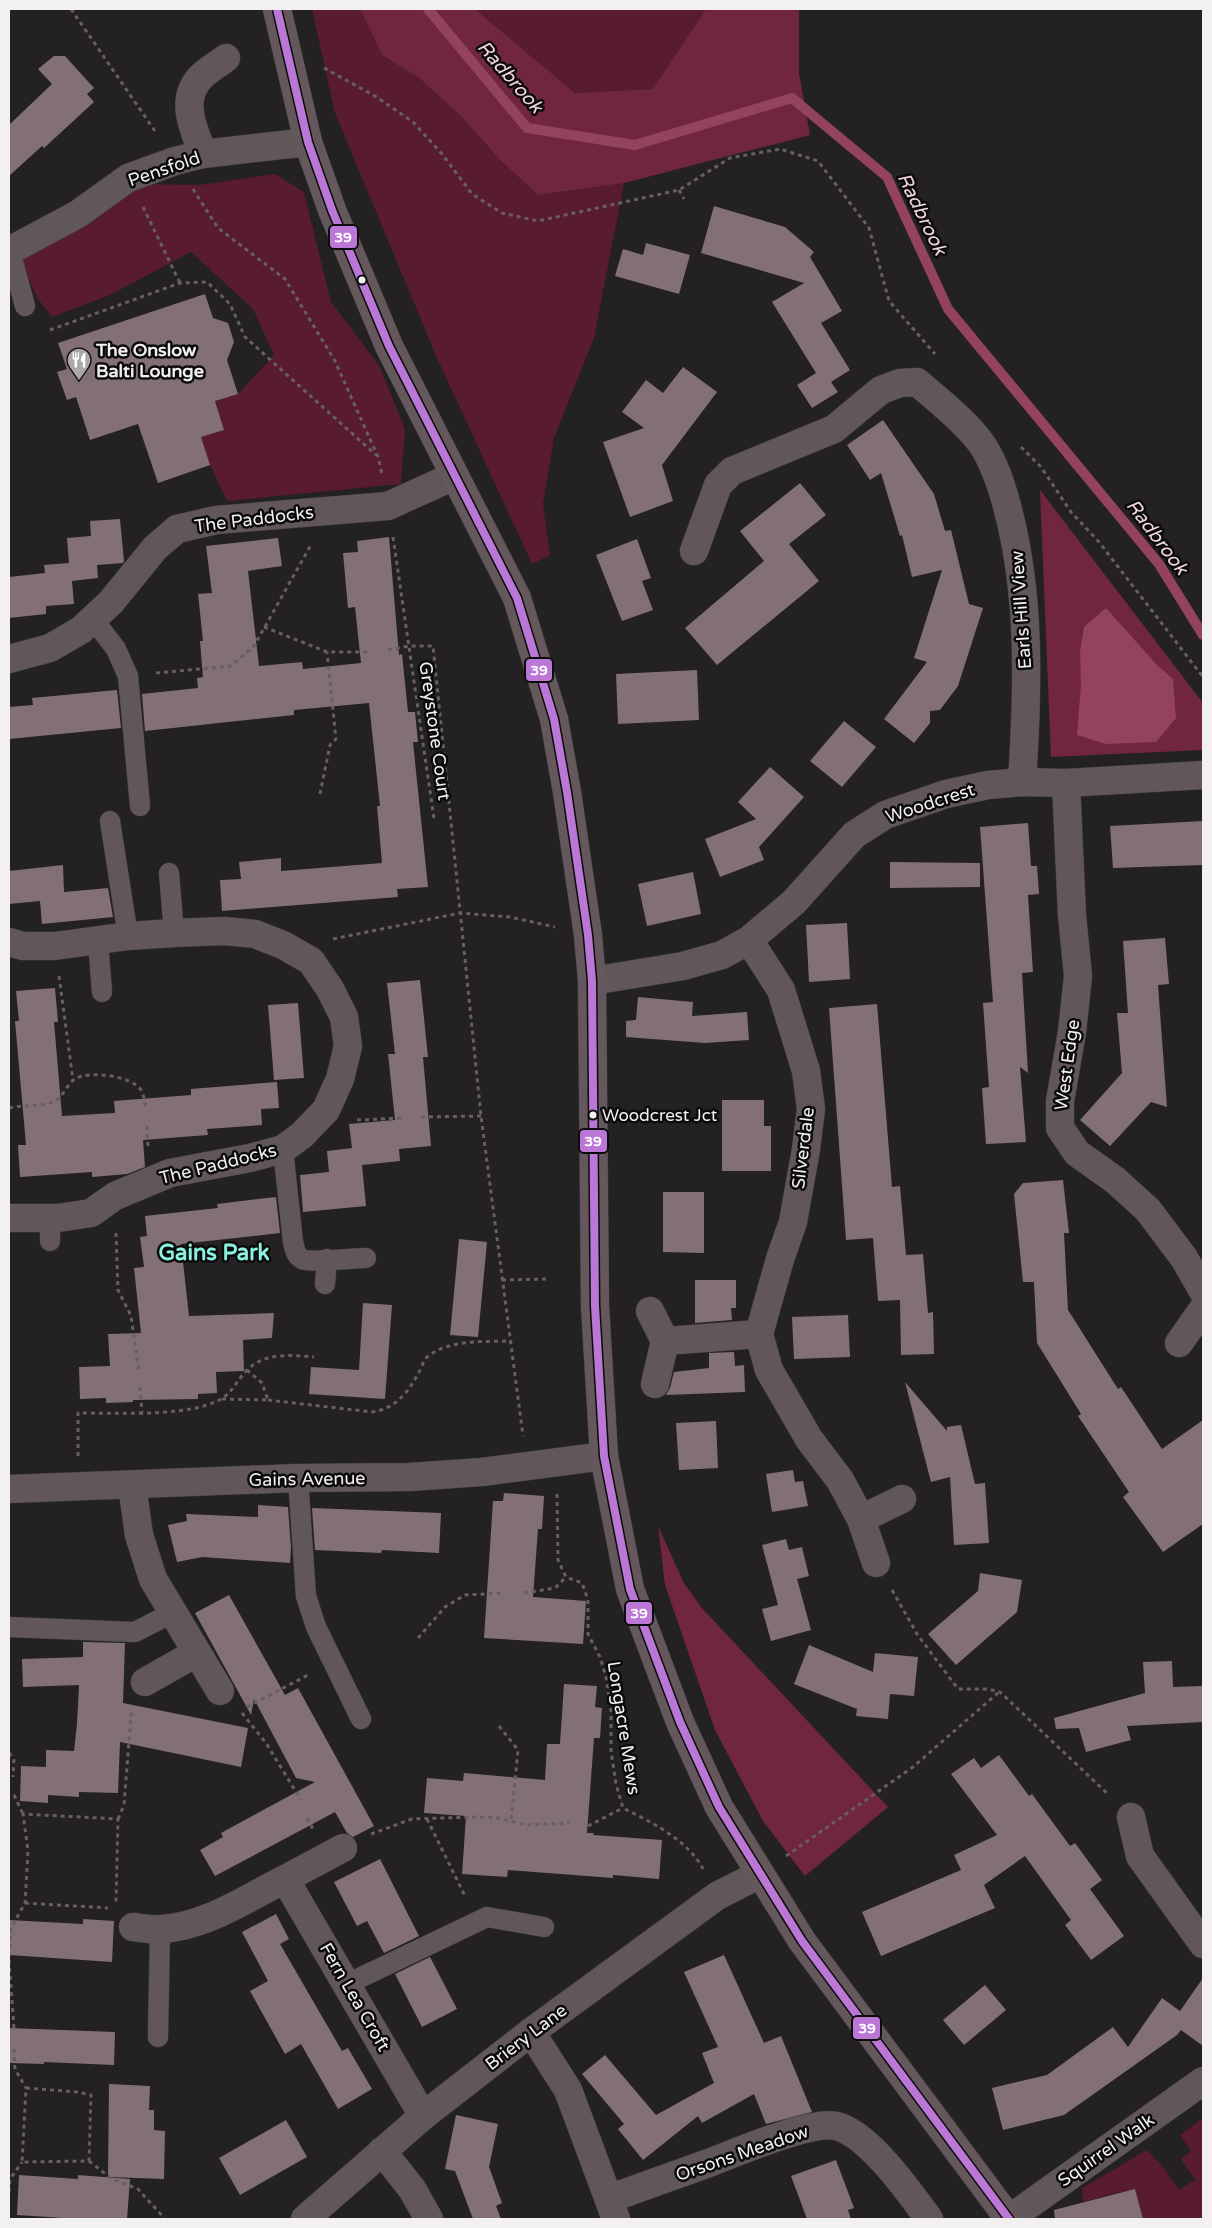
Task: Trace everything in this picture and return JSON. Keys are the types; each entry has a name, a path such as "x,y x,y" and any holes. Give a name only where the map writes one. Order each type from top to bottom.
{"street":[{"path":"277,9 308,142 332,210 390,346 517,598 554,719 588,935 592,981 595,1306 604,1456 630,1589 680,1722 715,1798 760,1874 802,1941 1009,2219"},
{"path":"203,154 188,103 196,82 226,58"},
{"name":"Pensfold","path":"9,251 78,214 128,178 175,161 203,154 308,142"},
{"name":"Earls Hill View","path":"694,551 718,485 732,471 834,429 881,390 900,383 917,382 979,440 1000,480 1014,534 1023,592 1027,709 1022,782"},
{"name":"The Paddocks","path":"9,660 50,648 81,630 111,602 155,548 177,529 216,520 388,506 454,476"},
{"name":"Woodcrest","path":"592,981 683,966 722,955 749,940 794,902 854,835 885,815 946,794 988,785 1022,782 1066,783 1203,775"},
{"name":"West Edge","path":"1066,783 1072,915 1078,976 1072,1032 1060,1101 1060,1128 1077,1153 1115,1180 1148,1210 1184,1258 1203,1291"},
{"name":"The Paddocks","path":"9,942 23,946 55,946 128,936 174,933 224,932 255,934 283,945 311,961 330,989 344,1017 348,1046 340,1079 326,1110 302,1135 283,1149 250,1158 170,1173 115,1196 91,1213 50,1229 9,1218"},
{"name":"Silverdale","path":"749,940 781,990 806,1071 810,1109 806,1149 793,1222 780,1259 759,1334 768,1370 809,1439 840,1480 861,1519 876,1563"},
{"path":"1178,1343 1203,1309"},
{"path":"650,1311 665,1341 655,1384"},
{"path":"665,1341 759,1334"},
{"name":"Gains Avenue","path":"9,1489 298,1478 410,1477 482,1472 604,1456"},
{"path":"132,1485 139,1535 153,1578 172,1613 220,1691"},
{"path":"861,1519 902,1499"},
{"path":"145,1682 196,1653"},
{"path":"1131,1816 1140,1856 1203,1944"},
{"path":"134,1927 160,1930 185,1926 212,1916 343,1848"},
{"name":"Briery Lane","path":"305,2219 423,2116 531,2032 717,1896 760,1874"},
{"name":"Fern Lea Croft","path":"286,1879 423,2116"},
{"name":"Orsons Meadow","path":"531,2032 568,2090 612,2209 789,2133 823,2126 837,2126 857,2137 880,2156 929,2219"},
{"name":"Squirrel Walk","path":"1009,2219 1203,2081"},
{"path":"382,2152 412,2190 429,2219"}],"lane":[{"path":"9,251 25,306"},
{"path":"93,619 116,649 128,676 140,806"},
{"path":"110,821 128,936"},
{"path":"169,873 174,933"},
{"path":"98,941 102,992"},
{"path":"283,1149 293,1242 296,1254 303,1260 366,1258"},
{"path":"325,1284 327,1259"},
{"path":"298,1478 306,1596 316,1627 361,1719"},
{"path":"9,1627 135,1632 172,1613"},
{"path":"347,1984 487,1917 544,1927"},
{"path":"158,2037 160,1930"}],"path":[{"name":"Greystone Court","path":"71,9 175,161 218,228 285,279 335,361 378,458 388,506 434,820"},
{"path":"321,66 375,96 413,122 442,154 472,194 502,213 538,221 679,190 730,158 780,148"},
{"path":"128,178 180,283"},
{"path":"679,190 684,199"},
{"path":"50,330 180,283 207,282 230,304 245,337 378,458"},
{"path":"128,676 231,666 254,646 318,532 318,511"},
{"path":"264,627 327,652 369,652"},
{"name":"Greystone Court","path":"388,650 409,646 433,646 460,913"},
{"path":"320,794 330,745 336,739 327,652"},
{"path":"460,913 481,1116 524,1448 549,1463 557,1484 558,1560 566,1578 554,1588 524,1593"},
{"path":"311,961 322,941 460,913 510,917 588,935"},
{"path":"55,946 73,1080"},
{"path":"9,1108 44,1105 57,1100 73,1080 80,1076 90,1076 126,1079 140,1090 146,1109"},
{"path":"421,1117 481,1116"},
{"path":"316,1121 403,1118"},
{"path":"115,1196 118,1290 130,1316 139,1371"},
{"path":"502,1280 546,1279"},
{"path":"220,1399 268,1400 372,1412 381,1411 392,1406 407,1392 426,1358 439,1350 456,1344 510,1341"},
{"path":"77,1487 78,1413 142,1412 207,1406 230,1394 247,1370 268,1357 287,1355 314,1356"},
{"path":"247,1370 262,1383 268,1400"},
{"path":"140,1388 142,1412"},
{"path":"876,1563 917,1634 958,1689 988,1689 1000,1692 1131,1816"},
{"name":"Longacre Mews","path":"566,1578 582,1583 588,1600 588,1634 600,1657 606,1677 611,1710 611,1751 616,1784 623,1808 659,1825 683,1846 701,1864 717,1896"},
{"path":"418,1638 445,1607 465,1595 503,1593"},
{"path":"301,1800 266,1743 240,1711 313,1672"},
{"path":"25,1903 115,1909 118,1819 124,1805 131,1715 145,1682"},
{"path":"760,1874 913,1767 1000,1692"},
{"path":"499,1726 518,1750 511,1821"},
{"path":"9,1754 14,1759 13,1776"},
{"path":"14,1795 23,1814 28,1851 25,1903 11,1928 9,1960 14,2028"},
{"name":"Longacre Mews","path":"588,1826 623,1808"},
{"path":"23,1814 118,1819"},
{"path":"343,1848 377,1831 412,1819 476,1817 499,1818 526,1824 569,1823"},
{"path":"427,1819 478,1921"},
{"path":"9,2192 10,2180 22,2162 26,2088 15,2070 14,2049"},
{"path":"26,2088 91,2095 89,2161"},
{"path":"22,2162 89,2161 112,2179 138,2189 165,2219"}],"shaded area":[{"path":"312,9 360,9 382,55 419,78 461,116 499,159 538,195 624,183 594,338 554,438 543,504 550,555 532,564 437,358 335,113"},
{"path":"360,9 475,9 575,93 653,89 706,9 799,9 799,73 810,135 624,183 538,195 499,159 461,116 419,78 382,55"},
{"path":"475,9 706,9 653,89 575,93"},
{"path":"275,174 304,192 331,302 380,367 405,429 401,484 227,501 210,465 201,437 224,430 215,401 238,394 274,355 253,309 191,252 110,295 52,317 38,299 20,260 136,184 199,185"},
{"path":"1040,490 1203,703 1203,750 1051,757"},
{"path":"1106,608 1157,665 1173,679 1176,718 1156,742 1106,744 1077,735 1081,685 1080,652 1084,627"},
{"path":"658,1526 684,1583 701,1607 888,1807 805,1876 763,1821 715,1730 665,1585"},
{"path":"1203,2118 1203,2219 1143,2219 1140,2207 1126,2211 1121,2192 1083,2202 1082,2188 1147,2150 1165,2169 1179,2190 1195,2180 1181,2159 1191,2151 1180,2135"}],"building":[{"path":"54,56 65,56 94,88 87,94 94,102 44,148 42,146 9,176 9,125 52,84 38,69"},
{"path":"714,206 785,227 814,252 810,257 842,311 821,323 850,370 831,382 838,392 812,408 797,385 816,373 772,302 804,283 701,253"},
{"path":"646,243 690,255 679,294 615,276 623,249 643,255"},
{"path":"205,294 213,318 228,323 234,342 227,360 238,394 215,401 224,430 201,437 210,465 158,483 138,424 90,440 76,397 67,400 57,372 67,369 58,343"},
{"path":"683,367 717,392 662,465 673,501 630,517 603,442 644,428 622,412 646,380 663,393"},
{"path":"883,420 934,494 945,531 951,530 969,604 983,608 958,686 940,710 930,711 930,723 914,743 884,719 927,662 914,658 942,570 912,577 902,535 900,536 881,473 870,480 847,445"},
{"path":"800,483 826,515 789,544 819,581 717,665 685,628 764,561 740,531"},
{"path":"120,519 123,563 97,565 98,578 72,581 74,604 46,606 46,614 9,618 9,577 45,573 44,565 69,563 67,538 91,536 90,521"},
{"path":"389,537 399,655 402,654 408,712 415,712 418,742 413,742 428,887 397,889 398,897 222,911 220,880 241,879 239,862 281,858 281,871 382,863 377,806 380,806 369,703 294,710 294,715 145,731 142,694 198,688 197,678 203,677 200,641 203,641 198,594 212,593 206,546 278,538 282,566 248,571 259,666 302,662 303,669 361,663 355,607 348,608 343,553 358,552 357,541"},
{"path":"637,539 651,578 642,581 653,610 622,621 596,555"},
{"path":"697,670 699,720 618,724 616,674"},
{"path":"117,690 121,728 9,739 9,707 33,705 32,698"},
{"path":"844,721 876,747 842,787 810,761"},
{"path":"770,767 804,797 759,847 764,860 720,877 705,839 756,819 738,802"},
{"path":"1203,821 1203,865 1113,868 1110,826"},
{"path":"1028,823 1031,866 1037,866 1039,894 1028,895 1033,972 1022,973 1028,1073 1020,1067 1026,1142 986,1144 982,1088 989,1087 983,1003 993,1002 980,827"},
{"path":"890,862 980,863 980,887 890,888"},
{"path":"63,865 64,892 108,888 113,917 42,924 40,901 9,904 9,871"},
{"path":"693,872 701,914 647,926 638,884"},
{"path":"847,923 850,979 809,982 806,925"},
{"path":"1165,938 1169,984 1158,985 1167,1107 1151,1102 1110,1146 1080,1120 1122,1073 1117,1013 1128,1013 1123,941"},
{"path":"420,980 428,1057 423,1057 431,1146 399,1149 400,1161 362,1165 366,1206 303,1212 300,1175 329,1172 327,1151 352,1148 349,1124 395,1120 388,1054 395,1054 387,983"},
{"path":"55,988 58,1022 54,1022 62,1116 115,1113 114,1101 191,1095 191,1089 277,1082 279,1108 261,1109 262,1125 207,1129 208,1135 143,1140 145,1167 127,1174 92,1177 92,1172 20,1177 18,1145 26,1145 15,1021 19,1021 16,991"},
{"path":"638,997 693,1002 692,1016 747,1012 749,1040 705,1043 626,1037 626,1021 636,1020"},
{"path":"298,1003 304,1078 274,1080 268,1005"},
{"path":"877,1004 892,1187 900,1186 906,1255 923,1254 928,1313 933,1312 934,1354 901,1355 900,1300 878,1301 873,1238 846,1240 829,1008"},
{"path":"722,1100 764,1100 764,1126 771,1126 771,1171 722,1171"},
{"path":"1063,1180 1069,1233 1064,1233 1068,1310 1118,1389 1121,1387 1162,1449 1203,1420 1203,1524 1163,1552 1123,1497 1129,1492 1078,1416 1081,1414 1037,1343 1034,1282 1023,1282 1014,1194 1023,1183"},
{"path":"663,1192 704,1192 704,1253 663,1252"},
{"path":"276,1197 280,1233 181,1244 189,1316 274,1313 272,1338 243,1340 244,1371 216,1372 217,1393 198,1394 198,1399 133,1400 133,1402 106,1403 106,1398 80,1399 79,1367 110,1366 108,1334 141,1333 134,1268 144,1267 140,1237 147,1236 145,1216 218,1208 217,1204"},
{"path":"459,1239 487,1242 478,1337 450,1335"},
{"path":"695,1280 736,1280 736,1308 731,1308 732,1320 695,1323"},
{"path":"363,1303 392,1305 385,1399 309,1394 311,1367 359,1370"},
{"path":"848,1315 850,1357 794,1359 792,1317"},
{"path":"734,1352 735,1366 744,1365 745,1392 666,1395 674,1372 709,1368 709,1353"},
{"path":"905,1382 947,1431 947,1427 961,1425 975,1484 985,1483 989,1543 954,1545 950,1477 931,1482"},
{"path":"716,1421 718,1468 679,1470 676,1423"},
{"path":"793,1470 795,1482 803,1481 808,1506 772,1512 766,1474"},
{"path":"504,1493 544,1496 542,1529 538,1529 533,1597 586,1601 583,1644 484,1638 493,1501 503,1501"},
{"path":"258,1505 288,1507 291,1548 290,1563 202,1557 177,1562 168,1525 187,1521 186,1514 258,1517"},
{"path":"312,1508 441,1513 439,1553 382,1550 381,1553 315,1550"},
{"path":"786,1539 789,1550 802,1547 809,1576 797,1579 811,1630 771,1641 762,1609 778,1605 762,1545"},
{"path":"980,1573 1022,1580 1017,1612 956,1665 928,1634 978,1591"},
{"path":"229,1595 285,1695 298,1688 374,1826 353,1837 347,1833 335,1812 215,1876 200,1850 223,1837 221,1833 315,1782 296,1778 254,1699 251,1715 195,1613"},
{"path":"83,1642 125,1643 123,1703 248,1728 241,1767 120,1742 118,1793 79,1792 79,1797 48,1795 48,1803 20,1801 21,1766 46,1767 46,1750 74,1751 79,1685 23,1687 22,1659 83,1657"},
{"path":"809,1645 873,1672 875,1653 918,1657 914,1696 890,1694 888,1719 856,1716 857,1709 794,1684"},
{"path":"1172,1661 1173,1687 1202,1686 1203,1722 1127,1726 1131,1740 1086,1752 1079,1728 1056,1729 1054,1718 1145,1693 1143,1662"},
{"path":"564,1684 597,1686 595,1707 602,1708 600,1738 594,1738 587,1833 662,1840 659,1879 613,1875 613,1878 508,1870 507,1877 462,1874 466,1816 424,1813 427,1778 463,1781 464,1773 545,1780 547,1744 560,1744"},
{"path":"999,1755 1029,1796 1032,1794 1070,1846 1075,1843 1102,1880 1090,1889 1124,1936 1091,1960 1065,1925 1071,1920 1025,1856 984,1885 995,1908 881,1956 862,1912 961,1870 954,1855 997,1835 951,1774 974,1758 981,1768"},
{"path":"380,1859 419,1936 384,1953 367,1921 357,1926 334,1882"},
{"path":"276,1914 289,1939 280,1944 342,2051 348,2048 372,2089 338,2109 301,2044 285,2054 250,1991 268,1981 242,1932"},
{"path":"83,1919 114,1921 112,1962 9,1955 9,1920 83,1924"},
{"path":"724,1955 764,2043 781,2036 812,2112 766,2124 754,2094 702,2123 698,2116 643,2160 618,2129 624,2124 582,2074 605,2055 656,2115 714,2083 702,2053 718,2047 684,1972"},
{"path":"430,1957 457,2009 422,2027 395,1974"},
{"path":"1203,1978 1203,2046 1181,2030 1177,2035 1064,2115 1003,2130 992,2088 1047,2075 1113,2027 1128,2047 1162,1998 1180,2011"},
{"path":"985,1985 1006,2010 964,2045 943,2020"},
{"path":"9,2028 115,2032 114,2065 44,2062 44,2064 9,2063"},
{"path":"109,2084 150,2086 149,2110 154,2110 154,2130 165,2131 164,2179 108,2177"},
{"path":"456,2115 498,2124 489,2167 502,2203 496,2206 501,2219 473,2219 455,2171 445,2169"},
{"path":"286,2120 307,2157 240,2195 219,2158"},
{"path":"836,2160 854,2208 848,2210 851,2219 807,2219 791,2176"},
{"path":"19,2175 78,2179 78,2175 130,2179 127,2219 79,2219 17,2215"},
{"path":"1135,2189 1143,2219 1055,2219 1054,2210"}],"waterway":[{"name":"Radbrook","path":"428,9 527,128 635,145 792,98 887,177 948,309 1159,564 1203,635"}],"transit line":[{"name":"39","path":"277,9 308,142 332,210 389,346 517,598 554,719 588,935 592,981 595,1306 604,1456 630,1589 680,1722 719,1807 802,1941 1009,2219"}],"place":[{"name":"The Onslow Balti Lounge","path":"79,381"},
{"name":"Woodcrest Jct","path":"593,1115"}],"district":[{"name":"Gains Park","path":"214,1253"}]}
